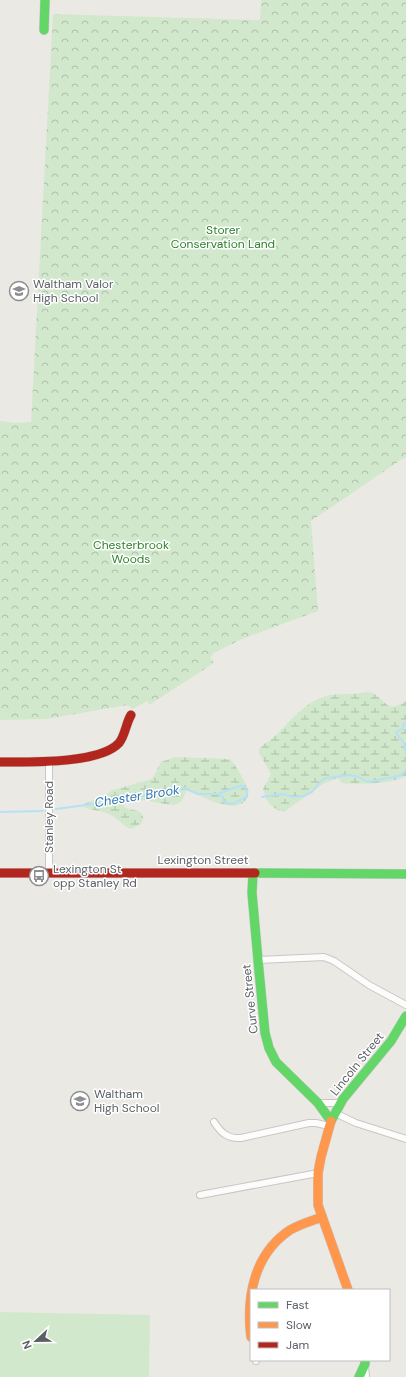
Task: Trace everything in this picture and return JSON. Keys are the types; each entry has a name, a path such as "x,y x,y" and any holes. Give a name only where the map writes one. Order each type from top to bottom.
{"street":[{"path":"44,30 45,0"},
{"path":"0,762 49,761 98,755 109,752 120,742 131,714"},
{"name":"Stanley Road","path":"49,761 49,872"},
{"name":"Lexington Street","path":"0,873 406,874"},
{"name":"Curve Street","path":"252,873 252,892 265,1033 269,1048 280,1066 318,1103 331,1120"},
{"path":"258,960 314,956 324,957 334,961 369,985 406,1005"},
{"name":"Lincoln Street","path":"348,1289 318,1205 318,1173 331,1120 340,1103 391,1041 406,1016"},
{"path":"318,1103 340,1103"},
{"path":"214,1122 227,1136 234,1138 241,1138 309,1123 331,1120 356,1123 406,1139"},
{"path":"200,1195 318,1173"},
{"path":"252,1289 255,1274 266,1254 277,1240 300,1225 322,1217"},
{"path":"250,1296 248,1311 250,1328"},
{"path":"359,1377 365,1362"},
{"path":"365,1362 366,1377"}],"green space":[{"name":"Storer Conservation Land","path":"261,0 406,0 406,458 402,459 311,521 318,611 242,639 214,653 210,657 214,663 149,705 147,701 133,709 127,705 47,719 0,720 0,421 16,423 31,422 53,14 260,20"},
{"path":"365,692 372,693 388,705 392,706 406,701 406,776 385,782 347,784 342,783 338,778 323,784 284,812 272,807 263,789 271,774 259,753 259,750 297,714 316,700 338,694"},
{"path":"175,757 230,759 241,775 248,789 249,792 246,800 240,805 226,805 186,791 181,801 174,805 142,800 127,801 123,803 124,807 138,811 143,816 141,824 131,829 109,814 84,807 84,804 113,790 152,779 161,762"},
{"path":"0,1312 150,1315 149,1377 0,1377"}],"waterway":[{"name":"Chester Brook","path":"406,722 403,729 396,733 404,743 406,753"},
{"name":"Chester Brook","path":"262,797 282,794 294,797 304,796 312,792 320,782 326,778 349,775 359,777 368,782 401,775 406,770"},
{"name":"Chester Brook","path":"56,809 115,801 184,788 198,794 218,794 241,786 245,787 247,797 231,804 224,802 223,797 218,794"},
{"name":"Chester Brook","path":"0,812 43,811"}],"traffic: fast":[{"path":"44,30 45,0"},
{"path":"253,873 252,893 258,960 265,1033 269,1048 276,1062 318,1103 331,1121"},
{"path":"255,873 406,874"},
{"path":"331,1121 343,1099 391,1041 406,1016"},
{"path":"359,1377 365,1361"}],"traffic: slow":[{"path":"331,1121 318,1173 318,1205 348,1289"},
{"path":"253,1289 255,1278 261,1264 268,1251 278,1240 290,1230 322,1217"},
{"path":"250,1307 250,1322"}],"traffic: jam":[{"path":"0,762 45,762 80,758 96,755 110,750 119,743 123,737 131,715"},
{"path":"0,873 255,873"}],"place":[{"name":"Waltham Valor High School","path":"19,291"},
{"name":"Lexington St opp Stanley Rd","path":"39,876"},
{"name":"Waltham High School","path":"80,1101"}],"park label":[{"name":"Chesterbrook Woods","path":"131,552"}]}
